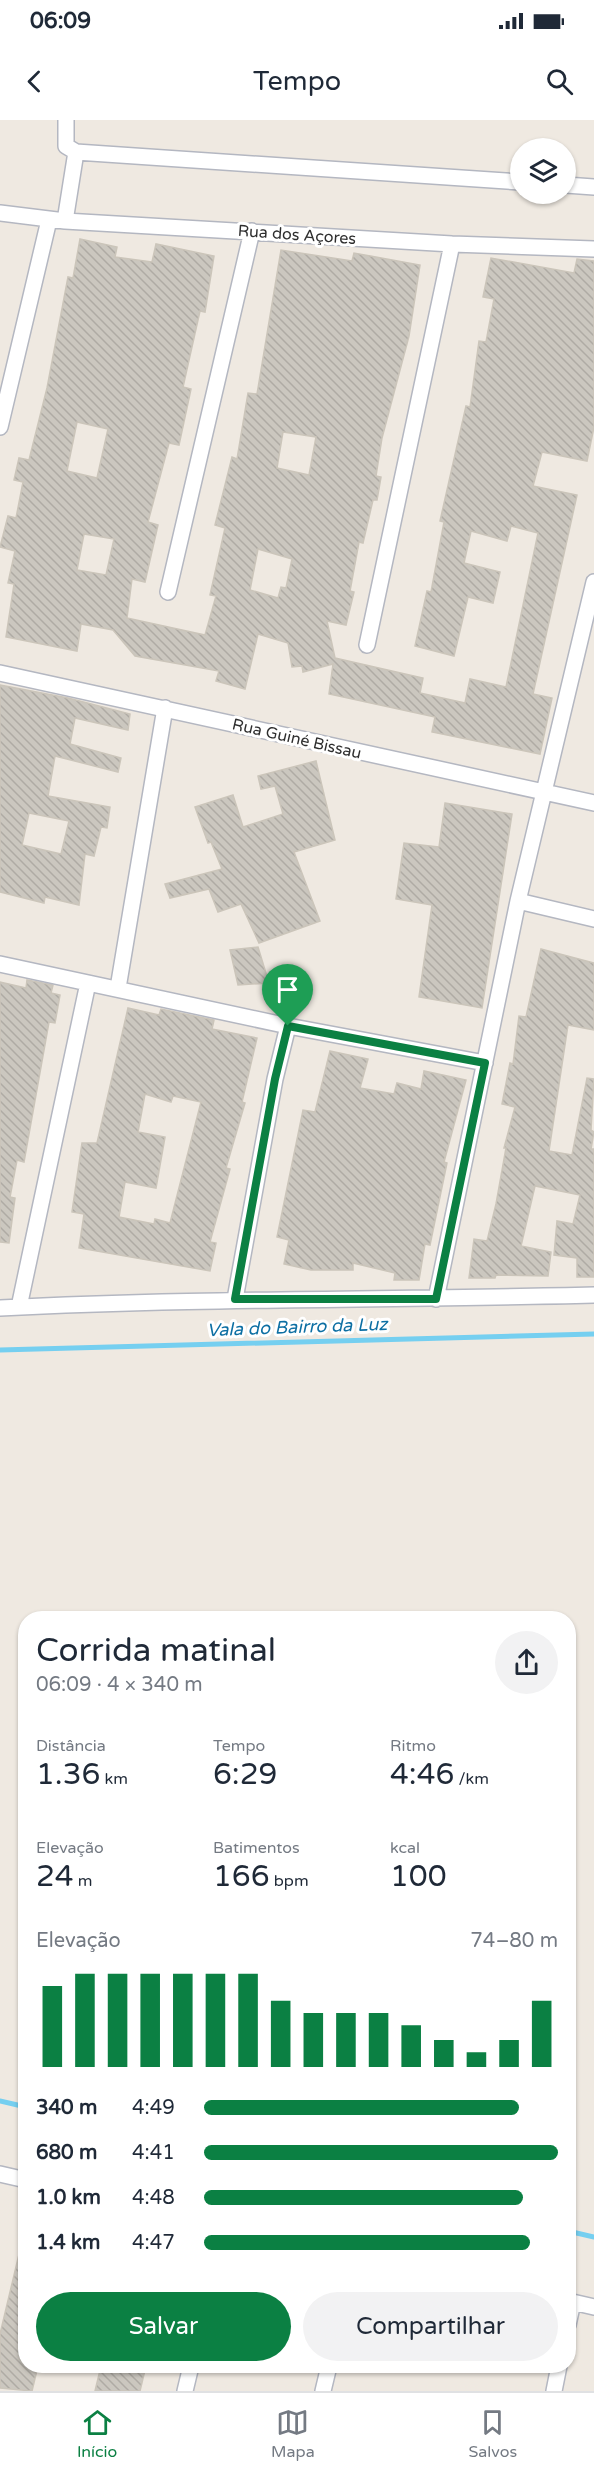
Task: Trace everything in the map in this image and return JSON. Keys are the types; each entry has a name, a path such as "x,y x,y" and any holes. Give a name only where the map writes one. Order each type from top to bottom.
{"street":[{"path":"66,120 66,146 76,152 510,181"},
{"path":"65,221 76,152"},
{"path":"576,186 594,187"},
{"name":"Rua dos Açores","path":"0,213 65,221 452,244 594,249"},
{"path":"0,427 49,220"},
{"path":"168,592 252,231"},
{"path":"367,645 452,244"},
{"path":"436,1299 542,792 594,582"},
{"name":"Rua Guiné Bissau","path":"0,673 594,803"},
{"path":"118,988 165,708"},
{"path":"518,901 594,919"},
{"path":"0,964 288,1026 485,1063"},
{"path":"19,1307 88,983"},
{"path":"235,1299 275,1079 288,1026"},
{"path":"0,1308 235,1299 436,1299 594,1295"},
{"path":"0,2174 18,2178"},
{"path":"576,2303 594,2307"},
{"path":"185,2391 189,2373"},
{"path":"323,2391 327,2373"},
{"path":"554,2391 558,2373"}],"building":[{"path":"80,239 117,247 115,257 152,262 156,244 214,256 205,312 200,311 183,387 191,389 179,445 169,443 148,522 158,525 145,582 132,579 127,618 205,635 216,596 210,595 225,528 215,525 232,457 237,459 248,393 257,394 281,250 352,261 354,253 420,265 409,336 382,438 376,476 381,477 377,500 373,500 363,543 359,542 350,591 354,592 346,625 327,621 335,658 423,678 420,693 465,703 470,679 506,687 538,533 511,526 507,541 471,531 464,563 500,572 493,603 468,597 454,656 415,646 427,591 431,592 444,522 440,521 466,406 470,407 479,341 486,342 494,299 483,297 491,258 574,273 577,259 594,261 594,427 587,461 542,452 533,486 577,495 533,694 552,698 540,754 432,732 435,717 329,694 333,664 303,672 302,666 292,667 288,643 258,634 245,689 216,681 219,671 135,656 113,630 81,624 77,651 6,637 14,584 8,583 15,551 0,547 8,516 16,518 23,482 14,480 19,458 29,460 47,388 68,277 73,278","holes":["77,422 108,429 97,478 67,471","283,432 316,437 309,475 277,468","84,534 114,539 106,575 77,570","258,549 292,559 286,588 281,587 278,598 250,590"]},
{"path":"0,685 68,698 130,714 128,730 75,718 70,744 121,758 118,772 55,756 48,796 110,807 107,828 101,827 94,856 85,854 79,905 45,897 44,903 0,892","holes":["29,813 69,821 61,854 22,845"]},
{"path":"316,761 335,840 294,852 320,921 259,943 241,904 218,912 209,889 170,898 165,884 222,869 211,842 208,843 195,807 233,795 243,827 283,814 275,786 261,789 258,776"},
{"path":"445,803 512,814 482,1008 419,997 432,905 396,899 404,843 439,847"},
{"path":"258,947 269,983 238,985 230,950"},
{"path":"541,949 594,963 594,1030 568,1025 549,1151 572,1155 587,1078 594,1079 591,1130 594,1132 591,1149 594,1149 594,1277 577,1277 577,1258 554,1255 557,1221 573,1224 580,1195 535,1186 521,1246 551,1252 548,1276 496,1275 495,1278 469,1278 474,1239 487,1241 496,1204 506,1148 504,1148 515,1107 502,1104 510,1063 513,1064 519,1016 526,1017"},
{"path":"27,980 53,985 51,993 60,995 55,1023 49,1022 24,1162 17,1160 10,1197 15,1198 9,1243 0,1242 0,982 26,988"},
{"path":"128,1008 159,1015 161,1009 214,1020 212,1029 257,1038 242,1102 245,1103 226,1168 230,1169 210,1242 216,1243 210,1271 79,1248 84,1214 72,1212 82,1143 97,1143","holes":["145,1094 171,1102 173,1096 201,1102 170,1223 155,1219 154,1224 119,1217 125,1182 156,1188 165,1137 138,1132"]},
{"path":"330,1051 368,1059 360,1088 394,1094 397,1083 421,1089 424,1071 466,1080 444,1162 447,1163 430,1245 425,1244 419,1280 394,1280 395,1273 353,1263 353,1270 311,1270 284,1264 289,1240 277,1237 303,1110 315,1112"},
{"path":"18,2258 18,2373 36,2373 32,2391 0,2388 0,2334"},
{"path":"99,2373 144,2373 140,2391 95,2391"}],"waterway":[{"name":"Vala do Bairro da Luz","path":"0,1350 594,1334"},
{"path":"0,2101 18,2105"},
{"path":"576,2233 594,2237"}],"route":[{"path":"288,1026 485,1063 436,1299 235,1299 275,1079 288,1026"}]}
